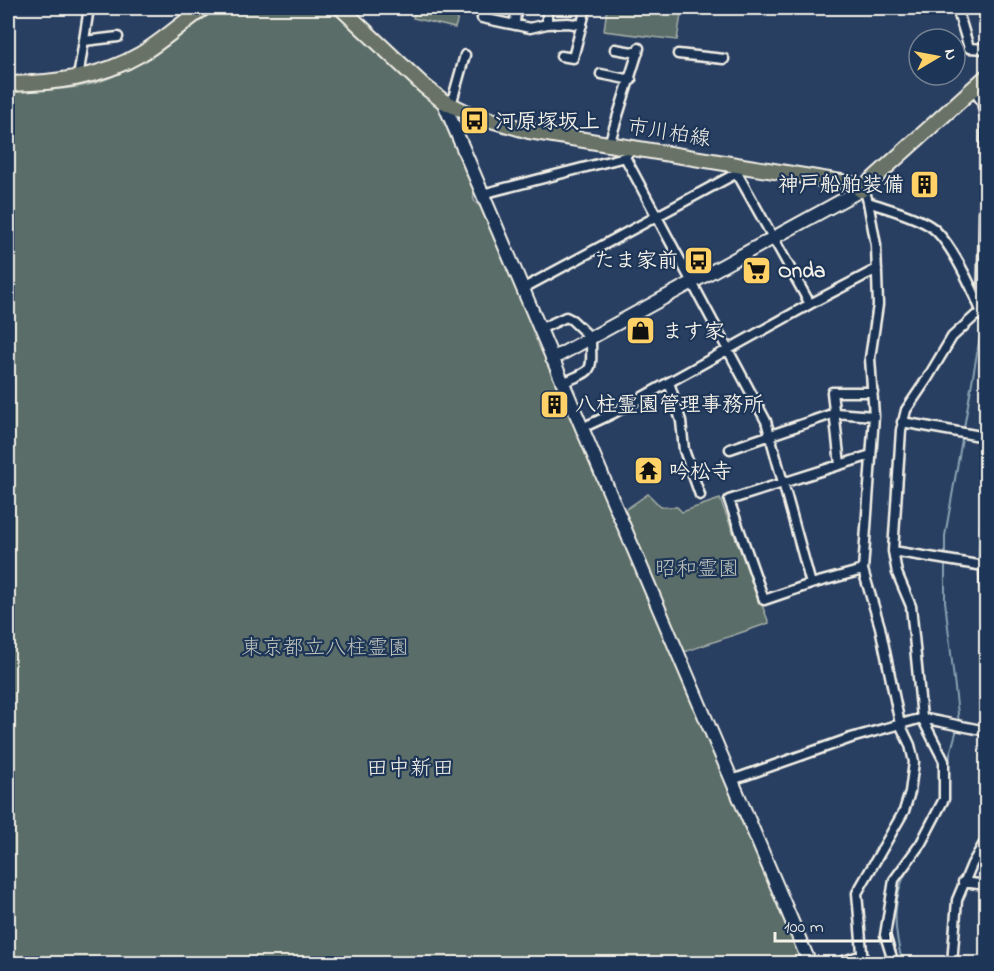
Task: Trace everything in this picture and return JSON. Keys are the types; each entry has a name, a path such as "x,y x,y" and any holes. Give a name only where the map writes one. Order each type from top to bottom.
{"main road":[{"path":"8,84 36,84 78,78 118,67 143,53 204,8"},
{"name":"市川柏線","path":"341,8 424,86 447,103 470,114 510,127 609,144 628,152 847,183 861,190"},
{"path":"861,190 987,77"}],"street":[{"path":"78,78 89,8"},
{"path":"483,8 482,18 530,28 568,23 582,26"},
{"path":"515,25 516,8"},
{"path":"547,8 547,24"},
{"path":"561,56 573,58 586,8"},
{"path":"957,8 969,48 987,49"},
{"path":"84,41 118,37"},
{"path":"609,144 639,51 615,49"},
{"path":"678,54 724,59"},
{"path":"465,55 447,103 522,289 810,963"},
{"path":"601,74 631,80"},
{"path":"973,89 982,102 987,122 984,315"},
{"path":"482,194 628,152 656,217 766,421 811,584"},
{"path":"522,289 741,169 773,238 810,304"},
{"path":"552,359 861,190 866,195 876,245 878,305 870,358 874,416 863,570 880,627 900,724 910,745 914,773 904,811 857,892 863,959 835,963"},
{"path":"868,202 921,221 939,234 948,243 984,315"},
{"path":"582,428 877,269"},
{"path":"894,963 885,935 894,880 921,843 944,799 944,761 922,718 911,606 897,573 893,551 902,422 906,410 952,337 975,316 984,315"},
{"path":"540,329 566,317 591,338 591,368 588,373 562,383"},
{"path":"669,382 681,421 684,450 700,495"},
{"path":"840,465 832,392 873,392"},
{"path":"730,449 835,412 874,416"},
{"path":"902,422 987,437"},
{"path":"863,570 764,600 729,500 871,455"},
{"path":"987,520 984,566 987,614"},
{"path":"893,551 984,566"},
{"path":"732,780 851,738 922,718 987,731"},
{"path":"952,963 956,908 963,882 987,840"},
{"path":"963,882 987,885"}],"green space":[{"name":"東京都立八柱霊園","path":"218,8 333,8 395,67 439,104 476,187 474,200 485,208 557,377 610,510 804,963 8,964 8,90 74,88 112,77 144,60"},
{"path":"415,8 461,8 455,28 413,18"},
{"path":"607,8 682,8 677,40 604,31"},
{"name":"昭和霊園","path":"648,494 661,507 677,507 682,512 720,499 769,623 681,653 625,510"}],"waterway":[{"path":"945,556 945,536 982,325"},
{"path":"945,562 945,601 959,723"},
{"path":"948,779 950,754 957,729"},
{"path":"940,816 946,802"},
{"path":"903,964 897,938 896,913 899,889 910,865"}],"place":[{"name":"河原塚坂上","path":"474,121"},
{"name":"神戸船舶装備","path":"925,184"},
{"name":"たま家前","path":"699,260"},
{"name":"Onda","path":"757,270"},
{"name":"ます家","path":"641,331"},
{"name":"八柱霊園管理事務所","path":"554,404"},
{"name":"吟松寺","path":"648,471"}],"district":[{"name":"田中新田","path":"410,767"}]}
